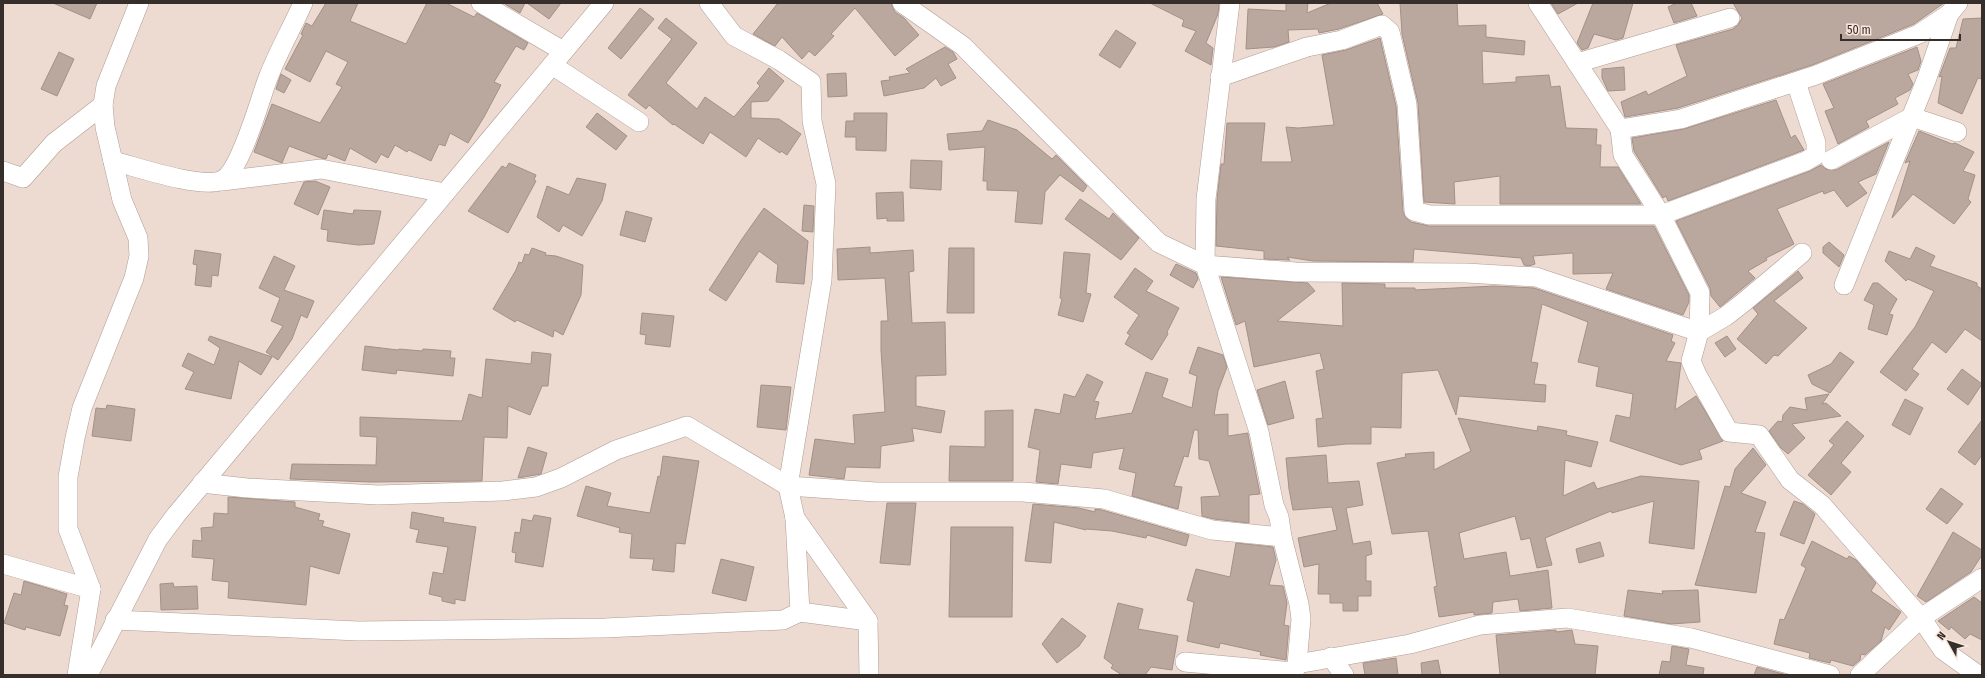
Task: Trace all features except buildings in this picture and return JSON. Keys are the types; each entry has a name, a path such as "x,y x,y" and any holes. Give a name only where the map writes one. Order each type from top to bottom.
{"street":[{"path":"77,675 91,589 68,529 68,477 82,408 134,278 138,256 138,238 122,200 105,127 103,105 106,86 139,3"},
{"path":"222,181 231,172 249,134 268,77 303,3"},
{"path":"481,3 558,58 639,122"},
{"path":"88,675 158,539 202,483 604,3"},
{"path":"709,3 734,36 779,60 811,82 812,121 826,184 822,280 788,486 795,518 800,612"},
{"path":"902,3 963,46 1159,243 1206,265 1296,272 1466,273 1536,277 1699,332"},
{"path":"1230,3 1206,200 1206,265 1259,432 1301,619 1294,670"},
{"path":"1538,3 1620,129 1623,155 1661,214 1700,293 1699,332 1691,361 1697,375 1729,432 1759,435 1790,480 1822,505 1921,618 1943,650 1978,675"},
{"path":"1620,129 1681,119 1796,82 1919,34 1954,8"},
{"path":"1844,285 1954,8"},
{"path":"1577,63 1730,18"},
{"path":"1220,77 1306,47 1342,40 1382,25 1390,32 1407,104 1414,211 1429,215 1661,214 1806,161 1816,155 1816,143 1796,82"},
{"path":"3,171 23,178 54,144 103,105"},
{"path":"1831,160 1912,117 1957,132"},
{"path":"113,161 180,178 209,183 321,169 445,193"},
{"path":"1699,332 1738,306 1802,252"},
{"path":"202,483 247,488 378,495 503,491 536,487 561,478 616,450 687,426 788,486 876,492 1023,492 1104,499 1212,530 1282,537"},
{"path":"795,518 868,621 869,675"},
{"path":"3,564 91,589"},
{"path":"1860,675 1921,618 1982,578"},
{"path":"115,620 358,631 651,626 782,620 800,612 868,621"},
{"path":"1186,662 1294,670 1331,657 1410,644 1480,625 1567,618 1691,638 1830,675"},
{"path":"1331,657 1344,675"}]}
